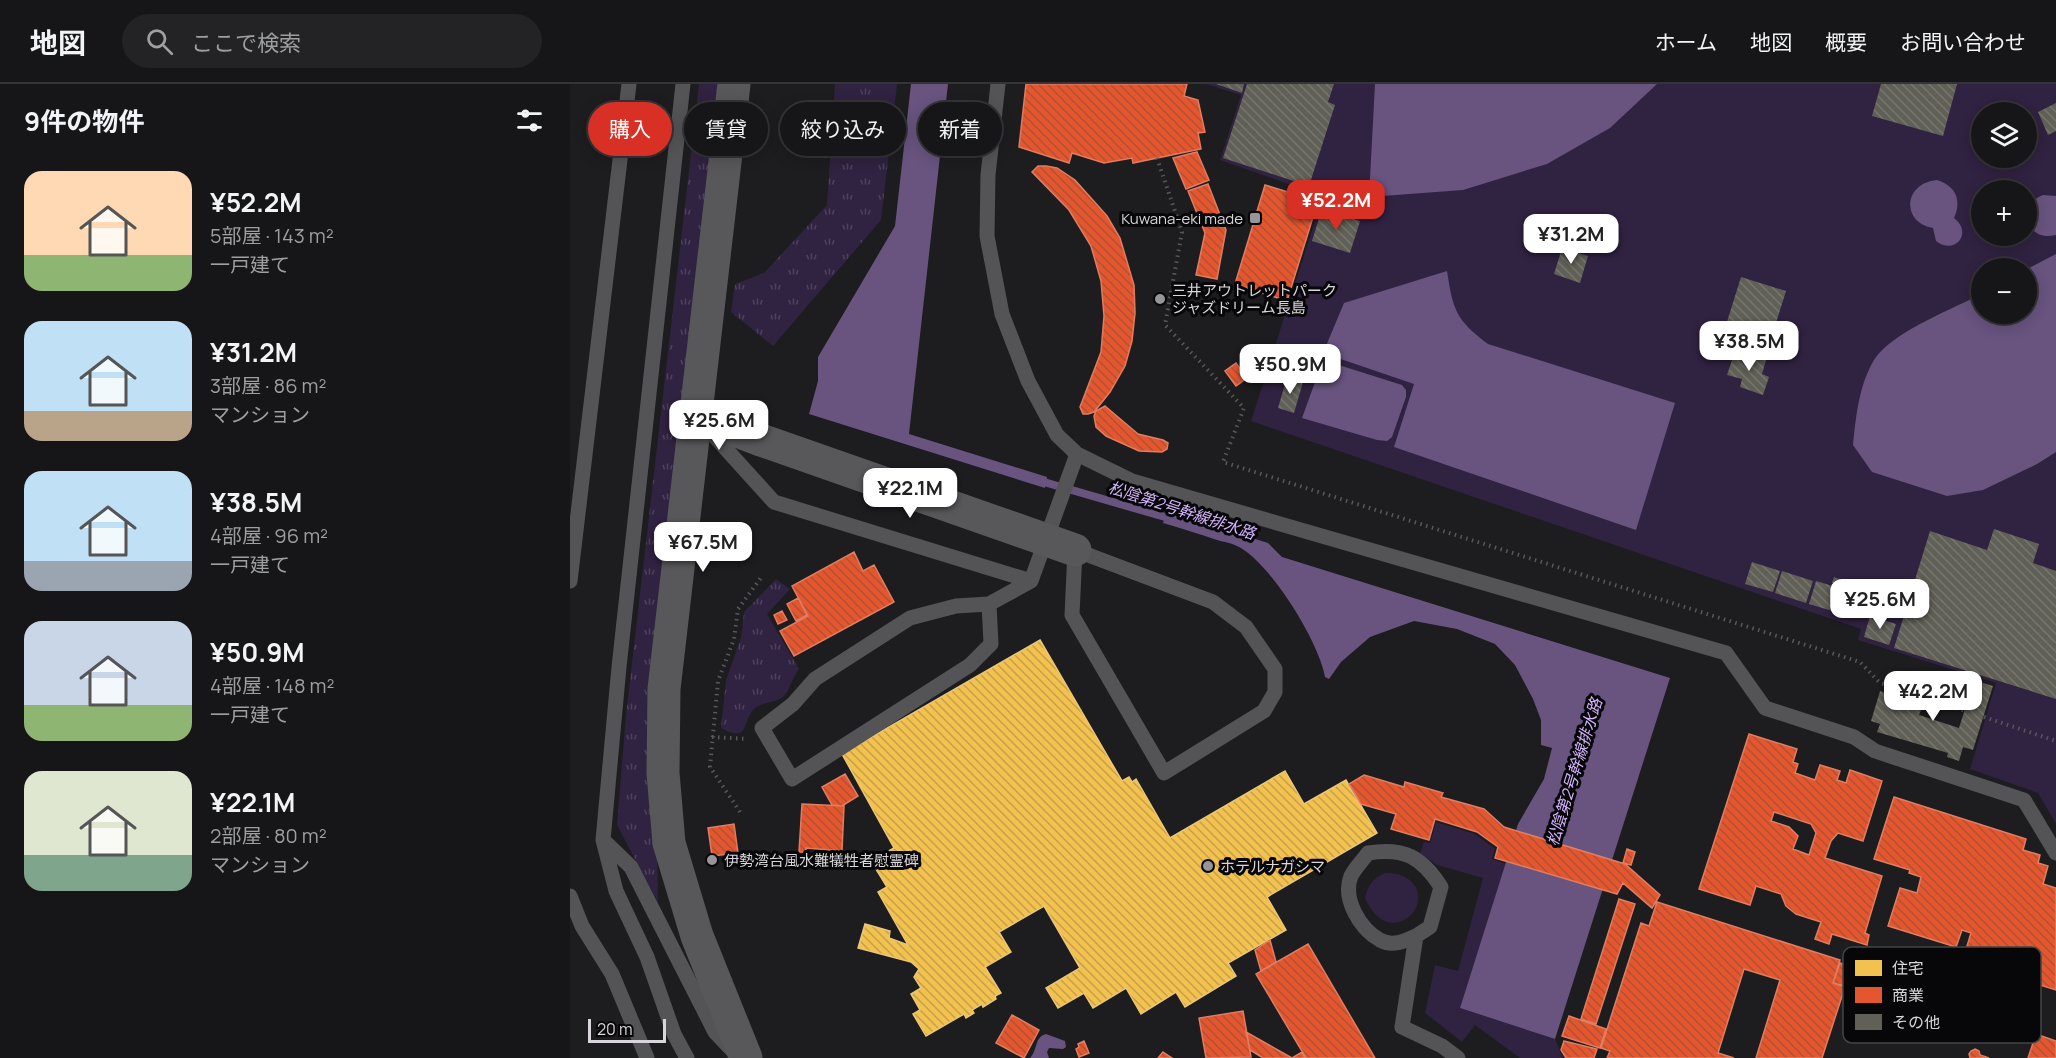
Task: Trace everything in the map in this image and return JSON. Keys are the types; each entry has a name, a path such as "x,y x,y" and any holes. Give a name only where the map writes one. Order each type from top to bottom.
{"street":[{"path":"734,84 664,689 663,773 669,843 697,936 746,1058"},
{"path":"695,415 1075,550"}],"lane":[{"path":"570,581 629,84"},
{"path":"683,84 619,667 603,840 616,891 647,957 674,1034 687,1058"},
{"path":"998,84 988,176 987,236 1002,314 1028,381 1057,435 1077,454 1132,481 1726,653 1765,708 1854,737 1875,751 2025,800 2056,853"},
{"path":"695,415 774,502 1031,581"},
{"path":"989,604 991,644 970,665 792,779 762,728 793,704 815,679 910,618 956,606 989,604 1031,581 1077,454"},
{"path":"1075,550 1213,602 1246,627 1275,669 1275,692 1264,711 1164,773 1072,615 1075,550"},
{"path":"603,840 631,867 715,1032 740,1058"},
{"path":"1416,936 1400,944 1381,941 1360,922 1349,900 1351,877 1368,853 1387,850 1410,855 1431,871 1441,887 1430,927 1416,936 1402,1027 1442,1046 1458,1058"},
{"path":"570,896 582,926 612,974 647,1058"}],"path":[{"path":"1157,158 1182,232 1165,325 1244,408 1222,462 1860,662 1880,683 1965,711"},
{"path":"740,812 710,767 712,737 718,681 734,639 738,609 763,575"},
{"path":"1984,717 2056,741"},
{"path":"712,737 746,741 762,728"}],"green space":[{"path":"699,84 725,84 723,102 697,102"},
{"path":"835,84 897,84 895,102 834,102"},
{"path":"1206,84 2056,84 2056,824 2038,793 1970,769 1996,683 1858,640 1861,629 1251,421 1323,196 1220,160 1241,95"},
{"path":"691,156 719,156 657,840 658,902 617,825 626,715"},
{"path":"830,156 889,156 881,220 773,346 731,312 735,284 764,273 827,205"},
{"path":"776,579 790,589 767,614 799,669 783,697 760,705 753,710 741,733 730,732 721,728 726,680 741,638 744,612"},
{"path":"1436,822 1475,834 1495,849 1492,859 1506,864 1460,1008 1555,1039 1563,1058 1520,1058 1475,1025 1462,1042 1425,1013 1435,965 1458,971 1483,878 1437,865 1420,853 1424,842 1430,843"},
{"path":"1385,873 1405,877 1411,881 1417,891 1418,902 1414,911 1406,919 1397,923 1386,921 1375,914 1365,898 1371,883"}],"water":[{"path":"911,84 948,84 946,102 918,102 918,156 940,156 909,434 1047,477 1045,488 809,414 818,381 818,357 895,226 903,156 906,156 906,128"},
{"path":"1375,84 1657,84 1610,128 1547,164 1463,190 1369,197"},
{"path":"1937,180 1949,186 1956,194 1957,205 1954,218 1960,224 1962,235 1960,240 1950,246 1936,241 1933,228 1915,219 1911,211 1912,195 1926,183"},
{"path":"2043,195 2056,196 2056,235 2046,236 2037,233 2037,198"},
{"path":"2056,254 2056,452 2037,464 1983,490 1947,496 1872,472 1853,445 1862,390 1874,360 1882,350 1906,332 1971,299 1971,324 2037,324 2037,264"},
{"path":"1447,271 1451,295 1458,313 1469,328 1488,344 1675,403 1636,530 1394,447 1414,384 1323,353 1344,303"},
{"path":"1323,360 1402,385 1406,390 1406,397 1392,437 1387,441 1377,440 1302,418"},
{"path":"1167,511 1268,543 1282,557 1670,678 1555,1039 1460,1008 1518,824 1544,779 1552,748 1541,745 1541,720 1515,665 1495,644 1457,629 1414,621 1370,637 1341,662 1329,679 1325,677 1314,644 1292,605 1279,586 1252,556 1236,546 1163,523"},
{"path":"1046,1034 1065,1041 1066,1047 1063,1049 1049,1048 1047,1052 1049,1058 1030,1058 1040,1038"}],"building: 住宅":[{"path":"1040,640 1122,781 1129,777 1132,782 1136,779 1170,838 1285,771 1304,804 1346,780 1377,833 1267,897 1286,930 1228,963 1236,976 1185,1007 1176,992 1141,1014 1126,988 1093,1008 1084,993 1058,1008 1046,988 1080,968 1044,906 999,932 1011,952 985,967 1001,993 995,996 996,999 983,1007 982,1004 972,1010 974,1013 966,1018 964,1014 926,1036 913,1014 920,1010 911,994 921,988 914,977 919,969 911,962 858,948 865,924 890,931 889,938 908,945 878,892 887,887 871,861 894,848 842,754"}],"building: 商業":[{"path":"1026,84 1187,84 1184,96 1198,100 1205,132 1198,133 1201,149 1133,163 1132,158 1104,163 1072,153 1069,163 1019,147"},
{"path":"1197,152 1209,180 1186,189 1173,158"},
{"path":"1038,166 1057,168 1075,180 1107,216 1120,238 1134,285 1135,313 1132,341 1125,366 1110,392 1094,412 1088,414 1083,414 1080,407 1101,352 1104,316 1101,281 1091,246 1069,210 1032,172"},
{"path":"1208,184 1226,230 1217,279 1196,275 1205,233 1188,191"},
{"path":"1265,185 1318,201 1287,301 1235,284"},
{"path":"1236,363 1247,378 1236,386 1225,371"},
{"path":"1105,406 1138,434 1168,443 1167,449 1162,452 1139,451 1106,436 1096,427 1094,416 1096,411"},
{"path":"854,552 863,571 874,565 894,602 794,656 780,631 808,616 792,586"},
{"path":"798,598 807,615 796,621 787,604"},
{"path":"782,611 787,620 778,624 774,615"},
{"path":"1749,734 1797,749 1793,762 1798,764 1795,773 1815,780 1820,765 1840,771 1837,780 1846,783 1850,770 1882,781 1863,841 1838,833 1831,841 1825,858 1882,876 1865,933 1869,935 1867,945 1832,934 1829,944 1815,939 1821,922 1796,914 1786,906 1781,894 1756,886 1750,905 1699,889","holes":["1774,812 1811,824 1816,833 1809,855 1793,849 1798,836 1789,827 1771,821"]},
{"path":"845,774 858,796 842,806 832,805 822,787"},
{"path":"1364,775 1404,787 1405,782 1443,793 1441,797 1484,809 1504,827 1625,864 1660,895 1652,908 1623,883 1617,894 1495,858 1498,847 1477,832 1435,819 1429,840 1391,829 1396,814 1361,804 1349,784"},
{"path":"1894,797 2026,839 2023,850 2040,855 2038,863 2048,866 2043,884 2056,888 2056,990 2041,985 2041,947 1967,947 1971,933 1962,930 1956,947 1888,926 1900,888 1917,893 1921,877 1909,873 1910,870 1874,859"},
{"path":"802,804 844,806 842,851 806,848 806,852 799,852"},
{"path":"734,824 738,853 712,856 708,828"},
{"path":"1627,849 1635,852 1631,865 1623,863"},
{"path":"1619,899 1635,904 1596,1024 1581,1019"},
{"path":"1657,902 1840,960 1833,983 1843,986 1843,993 1822,1058 1756,1058 1780,980 1744,969 1718,1053 1734,1058 1607,1058 1610,1051 1601,1048 1641,923 1649,926"},
{"path":"1270,940 1276,962 1261,971 1255,950"},
{"path":"1308,944 1375,1058 1306,1058 1256,974"},
{"path":"1840,963 1843,964 1843,985 1833,983"},
{"path":"1243,1011 1251,1057 1206,1058 1199,1018"},
{"path":"1012,1015 1039,1030 1024,1058 996,1043"},
{"path":"1569,1016 1606,1029 1600,1048 1562,1036"},
{"path":"1246,1032 1292,1058 1263,1058 1250,1050"},
{"path":"2041,1036 2056,1041 2056,1058 2028,1058 2033,1043 2041,1043"},
{"path":"1084,1041 1089,1053 1079,1057 1076,1049 1079,1047 1078,1044"},
{"path":"1564,1041 1597,1049 1594,1058 1566,1058 1561,1050"},
{"path":"1975,1049 1980,1055 1989,1058 1970,1058 1969,1054"},
{"path":"1163,1052 1172,1058 1158,1058"},
{"path":"1302,1052 1305,1058 1292,1058"}],"building: その他":[{"path":"1216,84 1244,84 1242,93"},
{"path":"1247,84 1334,84 1328,102 1335,105 1309,186 1223,158"},
{"path":"1881,84 1957,84 1943,136 1872,116"},
{"path":"2056,103 2056,131 2048,135 2038,112"},
{"path":"1322,209 1360,221 1350,253 1312,241"},
{"path":"1562,248 1588,256 1580,283 1554,274"},
{"path":"1741,277 1786,291 1766,355 1721,341"},
{"path":"1735,351 1766,360 1762,374 1769,377 1763,395 1740,387 1742,379 1727,375"},
{"path":"1287,377 1303,382 1294,413 1278,408"},
{"path":"1994,529 2039,544 2033,563 2056,571 2056,699 1894,648 1930,531 1987,550"},
{"path":"1752,562 1780,571 1773,592 1745,584"},
{"path":"1782,571 1813,581 1806,603 1775,593"},
{"path":"1834,577 1847,582 1845,587 1832,583"},
{"path":"1816,581 1846,590 1839,613 1809,604"},
{"path":"1870,616 1896,624 1889,645 1864,637"},
{"path":"1974,680 1993,686 1973,750 1963,747 1959,761 1947,757 1948,753 1877,732 1880,724 1871,721 1880,691 1923,705 1919,715 1959,728"}],"waterway":[{"name":"松陰第2号幹線排水路","path":"1037,480 1172,519"}],"place":[{"name":"Kuwana-eki made","path":"1255,218"},
{"name":"三井アウトレットパーク ジャズドリーム長島","path":"1160,299"},
{"name":"伊勢湾台風水難犠牲者慰霊碑","path":"712,860"},
{"name":"ホテルナガシマ","path":"1208,866"}]}
